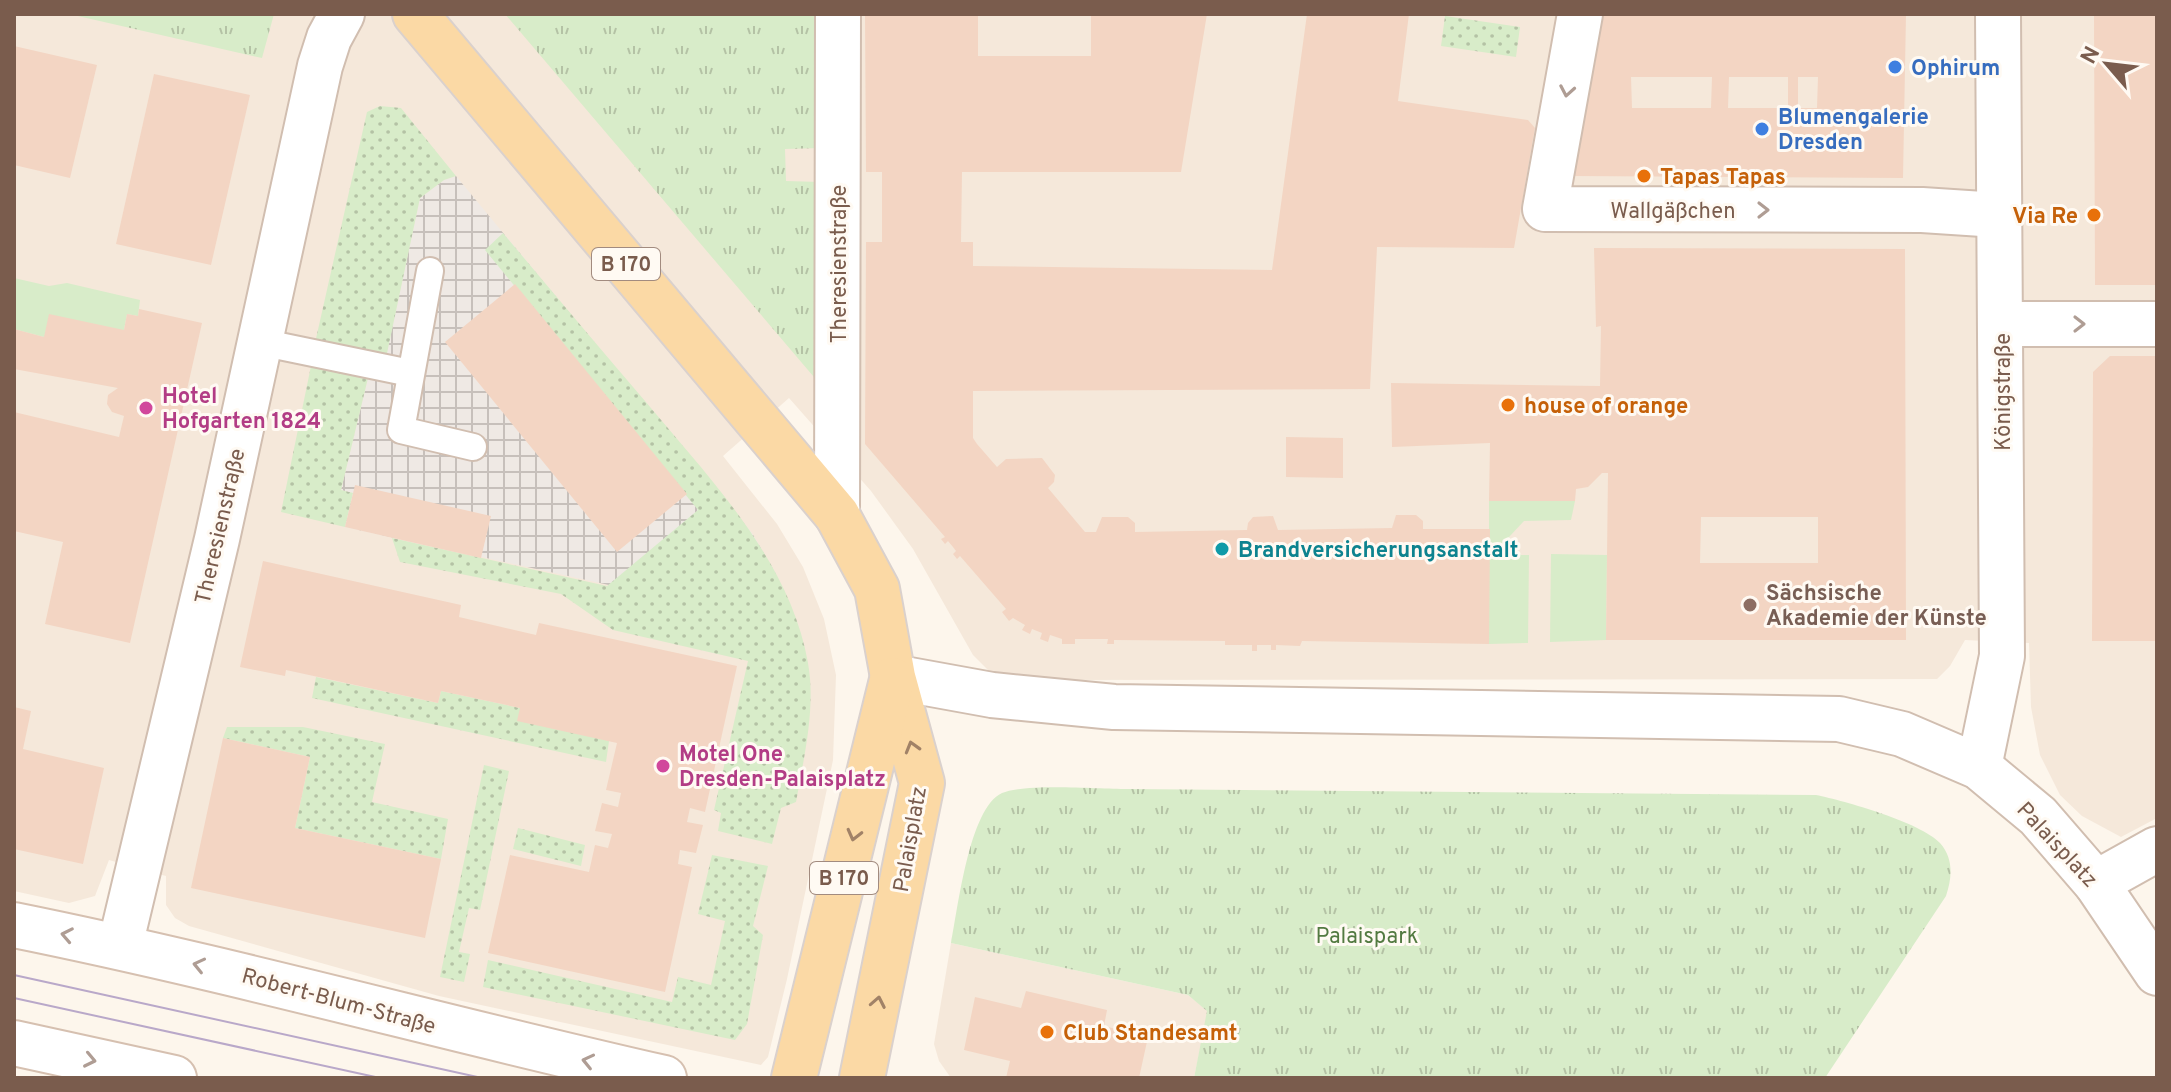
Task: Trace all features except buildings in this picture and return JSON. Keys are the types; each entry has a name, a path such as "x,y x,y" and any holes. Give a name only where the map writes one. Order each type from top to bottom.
{"main road":[{"name":"B 170","path":"415,14 837,515 877,589 893,677 794,1078"},
{"name":"Palaisplatz","path":"862,1078 922,783 893,677"}],"street":[{"name":"Theresienstraße","path":"120,946 260,342 320,66 329,38 342,14"},
{"name":"Theresienstraße","path":"837,515 838,14"},
{"name":"Wallgäßchen","path":"1580,14 1545,209 1922,210 1998,215"},
{"name":"Königstraße","path":"1979,767 2002,656 1998,14"},
{"path":"2002,324 2157,324"},
{"name":"Palaisplatz","path":"893,677 992,695 1114,707 1839,719 1902,734 1979,767 2038,816 2096,883 2157,973"},
{"path":"2096,883 2157,849"},
{"name":"Robert-Blum-Straße","path":"14,925 120,946 462,1032 664,1078"},
{"path":"14,1043 174,1078"}],"lane":[{"path":"430,271 401,430 473,447"},
{"path":"260,342 410,373"}],"shaded area":[{"path":"14,14 2157,14 2157,818 2121,837 2082,816 2060,795 2040,755 2031,707 2029,643 1965,640 1950,666 1937,679 1019,680 992,674 973,655 913,549 871,491 789,398 723,456 777,524 803,567 824,619 836,675 833,760 787,979 768,1057 761,1065 439,996 189,926 175,918 166,905 166,876 109,860 95,896 69,903 14,891"},
{"path":"456,176 752,533 776,574 754,617 345,527 353,493 341,490 368,378 381,380 420,198 444,180"},
{"path":"951,943 1188,995 1208,1011 1194,1078 951,1078 939,1061 934,1044"}],"green space":[{"path":"69,14 274,14 262,58"},
{"path":"505,14 820,14 822,148 785,149 786,181 821,182 819,383"},
{"path":"1445,16 1520,27 1516,57 1441,46"},
{"path":"380,106 401,108 456,176 444,180 420,198 386,358 315,343 367,112"},
{"path":"503,233 720,491 744,522 784,589 808,663 811,697 796,802 781,808 772,844 718,831 721,813 714,810 748,661 613,630 561,594 400,562 392,538 607,586 698,510 485,250"},
{"path":"14,278 49,286 67,283 140,300 138,316 127,314 124,330 44,337 14,329"},
{"path":"311,366 368,378 341,490 353,493 345,527 281,512"},
{"path":"1489,501 1575,501 1571,520 1524,521 1509,537 1521,555 1529,555 1528,643 1489,644"},
{"path":"1551,554 1607,555 1606,640 1550,642"},
{"path":"316,677 438,703 441,691 520,708 609,741 606,762 312,698"},
{"path":"227,727 303,727 385,744 372,802 448,819 441,859 295,828 310,757 223,738"},
{"path":"484,765 509,771 480,910 469,908 459,952 470,954 464,982 440,977"},
{"name":"Palaispark","path":"1027,788 1816,795 1881,813 1930,835 1945,849 1950,862 1950,876 1946,896 1825,1078 1194,1078 1207,1011 1188,995 951,943 973,838 991,802 1002,793"},
{"path":"518,828 585,845 581,866 513,849"},
{"path":"712,855 768,866 753,926 763,935 747,1024 735,1040 483,987 488,960 672,1002 678,977 711,985 725,921 698,914"}],"tram line":[{"path":"14,975 482,1078"},
{"path":"14,998 380,1078"}],"place":[{"name":"Ophirum","path":"1895,67"},
{"name":"Blumengalerie Dresden","path":"1762,129"},
{"name":"Tapas Tapas","path":"1644,176"},
{"name":"Via Re","path":"2094,215"},
{"name":"house of orange","path":"1508,405"},
{"name":"Hotel Hofgarten 1824","path":"146,408"},
{"name":"Brandversicherungsanstalt","path":"1222,549"},
{"name":"Sächsische Akademie der Künste","path":"1750,605"},
{"name":"Motel One Dresden-Palaisplatz","path":"663,766"},
{"name":"Club Standesamt","path":"1047,1032"}]}
